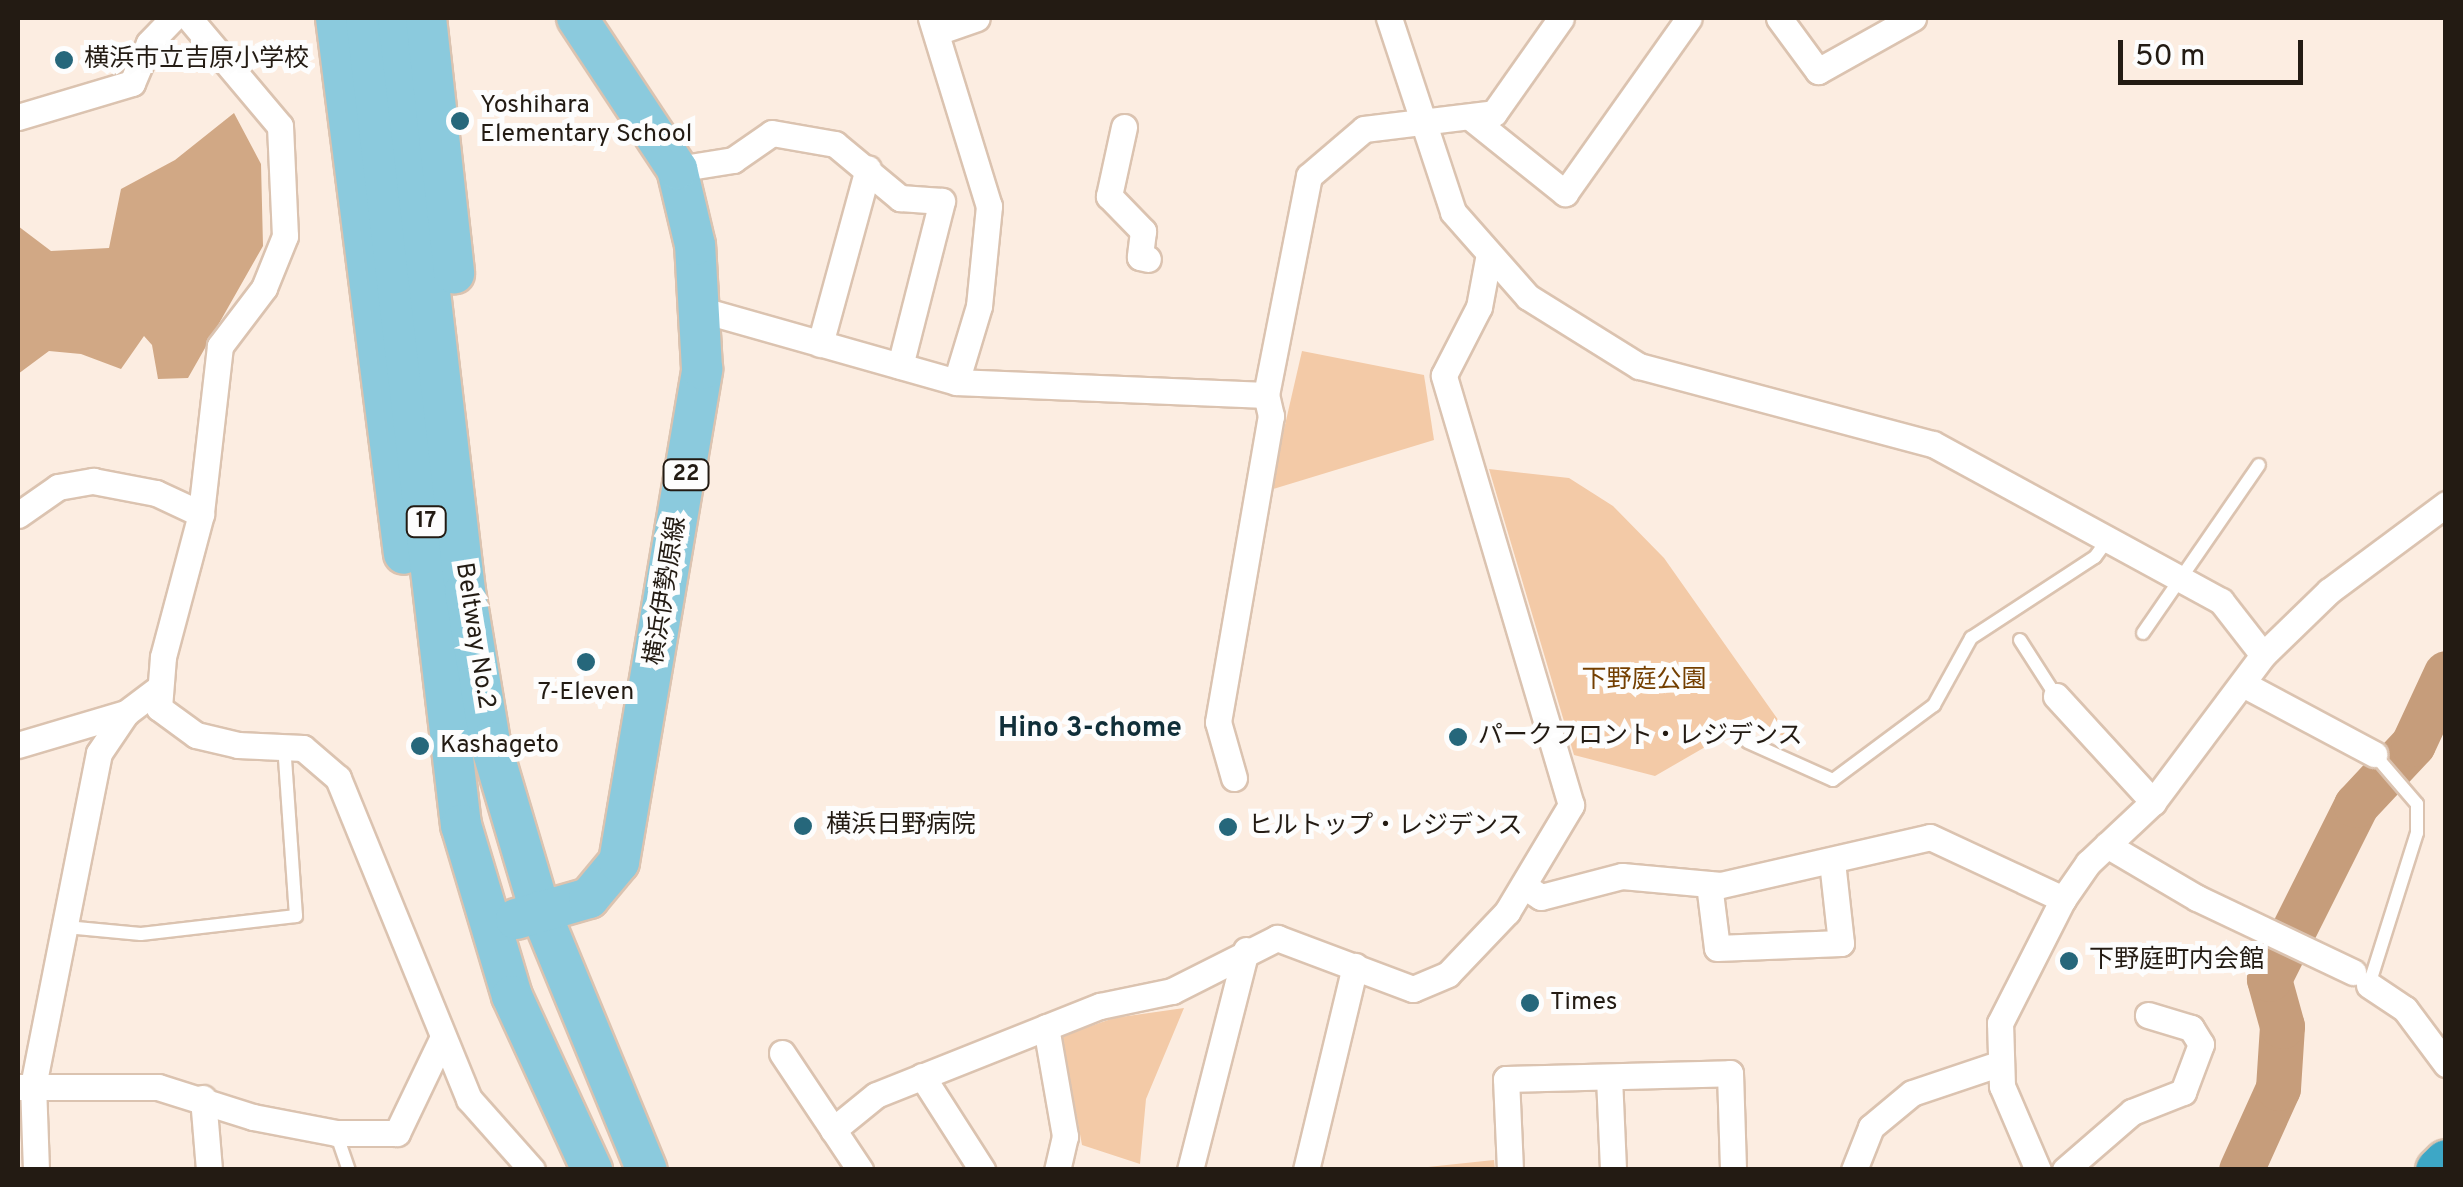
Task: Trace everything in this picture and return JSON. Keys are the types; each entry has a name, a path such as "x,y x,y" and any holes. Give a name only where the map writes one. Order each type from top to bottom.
{"highway":[{"path":"2438,1170 2446,1162"}],"main road":[{"path":"336,18 417,646 431,730 451,772"},
{"name":"Beltway No.2","path":"366,18 498,774 540,911 647,1170"},
{"name":"Beltway No.2","path":"398,18 412,272 451,772 488,927 532,1045 592,1170"},
{"path":"426,18 476,501 482,588 476,636"},
{"name":"横浜伊勢原線","path":"488,927 590,898 619,862 698,398 702,310 677,169 577,18"}],"street":[{"path":"18,118 132,83 149,43 173,18"},
{"path":"189,18 280,126 285,236 264,288 220,346 202,514 157,690 160,708 182,730 238,746 303,748 338,778 468,1099 532,1170"},
{"path":"956,382 979,306 989,206 934,25 978,18"},
{"path":"1389,18 1403,44 1421,121 1452,212 1488,259 1528,297 1639,366 1933,444 2111,536 2221,601 2264,655"},
{"path":"1234,778 1218,722 1271,416 1266,395 1309,176 1364,129 1494,113 1561,18"},
{"path":"1470,117 1565,193 1689,18"},
{"path":"1779,18 1818,72 1912,18"},
{"path":"1124,128 1109,196 1143,231 1140,257 1148,258"},
{"path":"677,169 732,160 772,133 835,144 900,198 942,201 900,366"},
{"path":"820,344 868,168"},
{"path":"832,1130 876,1096 922,1076 1100,1006 1172,991 1246,950 1277,938 1414,989 1448,974 1524,886 1571,805 1444,375 1479,307 1488,259"},
{"path":"702,310 956,382 1266,395"},
{"path":"18,515 58,487 94,481 156,493 202,514"},
{"path":"2038,1170 1998,1064 2000,1024 2062,899 2106,845 2152,802 2264,655 2329,591 2446,504"},
{"path":"2243,684 2374,754"},
{"path":"36,1170 25,1086 66,927 99,753 126,714 157,690"},
{"path":"2056,696 2152,802"},
{"path":"18,744 126,714"},
{"path":"1524,886 1541,896 1622,876 1709,884 1832,862 1930,837 2062,899"},
{"path":"2106,845 2361,978 2405,1009 2446,1064"},
{"path":"1709,884 1717,948 1841,943 1832,862"},
{"path":"1190,1170 1246,950"},
{"path":"1306,1170 1354,966"},
{"path":"2065,1170 2132,1112 2183,1092 2201,1044 2191,1028 2148,1016"},
{"path":"1046,1027 1065,1136 1057,1170"},
{"path":"25,1086 158,1087 254,1117 336,1133 398,1132 442,1039"},
{"path":"782,1053 860,1170"},
{"path":"1854,1170 1871,1127 1912,1093 1998,1064"},
{"path":"1510,1170 1506,1079 1730,1073 1733,1170"},
{"path":"922,1076 982,1170"},
{"path":"1609,1077 1612,1170"},
{"path":"202,1098 209,1170"}],"lane":[{"path":"2143,633 2258,464"},
{"path":"1748,742 1833,780 1934,705 1971,638 1997,626 2095,557 2111,536"},
{"path":"2020,640 2056,696"},
{"path":"66,927 142,934 296,916 284,746"},
{"path":"2361,978 2416,832 2417,804 2398,776 2374,754"},
{"path":"336,1133 348,1170"}],"green space":[{"path":"1302,351 1424,375 1434,440 1270,490"},
{"name":"下野庭公園","path":"1489,469 1569,478 1613,506 1664,558 1791,738 1745,724 1655,776 1574,755"},
{"path":"1184,1008 1146,1099 1140,1164 1082,1145 1062,1036 1114,1018"},
{"path":"1494,1160 1495,1169 1485,1170 1399,1170"}],"shaded area":[{"path":"234,113 261,164 263,246 188,378 158,379 152,345 144,336 121,369 81,354 49,351 18,374 18,226 51,251 109,248 121,189 175,160"}],"waterway":[{"path":"2241,1170 2278,1088 2282,1026 2269,979 2356,805 2413,744 2446,673"}],"place":[{"name":"横浜市立吉原小学校","path":"64,60"},
{"name":"Yoshihara Elementary School","path":"460,121"},
{"name":"7-Eleven","path":"586,662"},
{"name":"パークフロント・レジデンス","path":"1458,737"},
{"name":"Kashageto","path":"420,746"},
{"name":"横浜日野病院","path":"803,826"},
{"name":"ヒルトップ・レジデンス","path":"1228,827"},
{"name":"下野庭町内会館","path":"2069,961"},
{"name":"Times","path":"1530,1003"}],"district":[{"name":"Hino 3-chome","path":"1090,729"}]}
